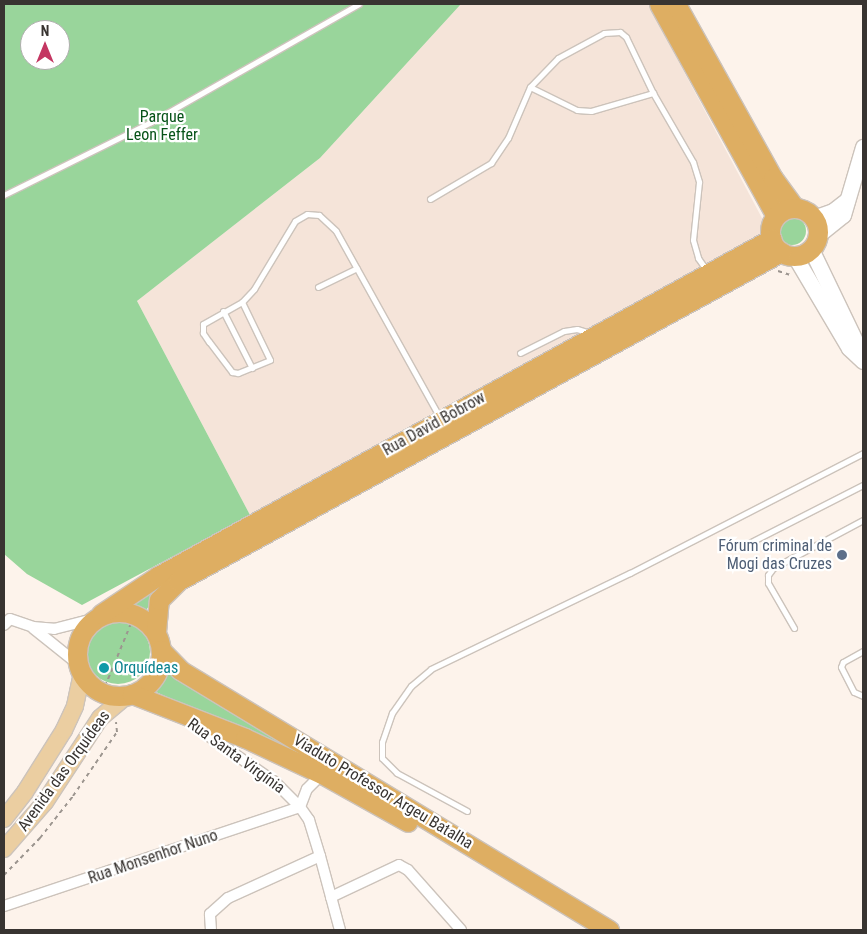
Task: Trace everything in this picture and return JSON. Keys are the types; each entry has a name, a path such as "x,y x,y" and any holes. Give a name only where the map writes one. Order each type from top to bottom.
{"highway":[{"path":"659,4 776,216"},
{"path":"676,4 759,154 795,208 798,241"},
{"path":"795,208 776,216 770,227 798,241"},
{"name":"Rua David Bobrow","path":"80,669 79,643 97,617 158,576 709,273 798,241"},
{"name":"Rua David Bobrow","path":"129,695 155,676 161,650 156,632 159,600 178,581 798,241"},
{"path":"97,617 116,612 134,615 156,632"},
{"name":"Viaduto Professor Argeu Batalha","path":"161,650 180,670 592,930"},
{"path":"80,669 102,692 129,695"},
{"name":"Rua Santa Virgínia","path":"129,695 171,708"},
{"name":"Viaduto Professor Argeu Batalha","path":"171,708 322,774 463,847 609,930"}],"main road":[{"path":"863,147 843,215 798,241 849,348 863,360"},
{"name":"Avenida das Orquídeas","path":"4,819 25,792 64,730 75,706 80,669"},
{"name":"Avenida das Orquídeas","path":"4,849 45,802 100,718 129,695"}],"street":[{"path":"6,619 32,627 70,627 97,617"},
{"path":"32,627 80,669"},
{"name":"Rua Santa Virgínia","path":"171,708 275,782 300,807 309,820 340,930"},
{"path":"300,807 307,789 322,774"},
{"name":"Rua Monsenhor Nuno","path":"4,906 300,807"},
{"path":"211,930 210,914 228,898 320,856"},
{"path":"331,896 399,865 408,870 461,930"}],"lane":[{"path":"4,194 150,122 359,4"},
{"path":"430,199 491,163 508,138 530,87 558,58 613,31 626,37 653,93 693,162 699,182 693,240 698,258 709,273"},
{"path":"530,87 577,110 592,112 653,93"},
{"path":"242,302 270,356 268,363 232,372 203,332 203,324 242,302 254,289 294,221 307,214 319,215 326,221 357,268 441,420"},
{"path":"318,287 357,268"},
{"path":"223,311 252,368"},
{"path":"520,353 571,329 595,336"},
{"path":"467,811 397,773 382,758 382,742 392,712 411,686 432,669 466,651 630,573 863,453"},
{"path":"750,542 863,485"},
{"path":"794,628 768,583 768,575 773,568 863,520"},
{"path":"863,651 843,662 842,667 854,692 863,696"}],"shaded area":[{"path":"461,4 648,4 763,220 762,237 250,515 137,301 320,158"}],"green space":[{"name":"Parque Leon Feffer","path":"4,4 461,4 320,158 137,301 250,515 82,605 27,574 4,554"},
{"path":"792,217 802,221 806,231 802,241 792,245 782,241 778,231 782,221"},
{"path":"164,581 144,614 126,606"},
{"path":"118,620 136,626 144,634 150,652 144,670 136,678 118,684 100,678 92,670 86,652 92,634 100,626"},
{"path":"163,664 319,765 147,688"}],"place":[{"name":"Fórum criminal de Mogi das Cruzes","path":"842,555"},
{"name":"Orquídeas","path":"104,668"}]}
